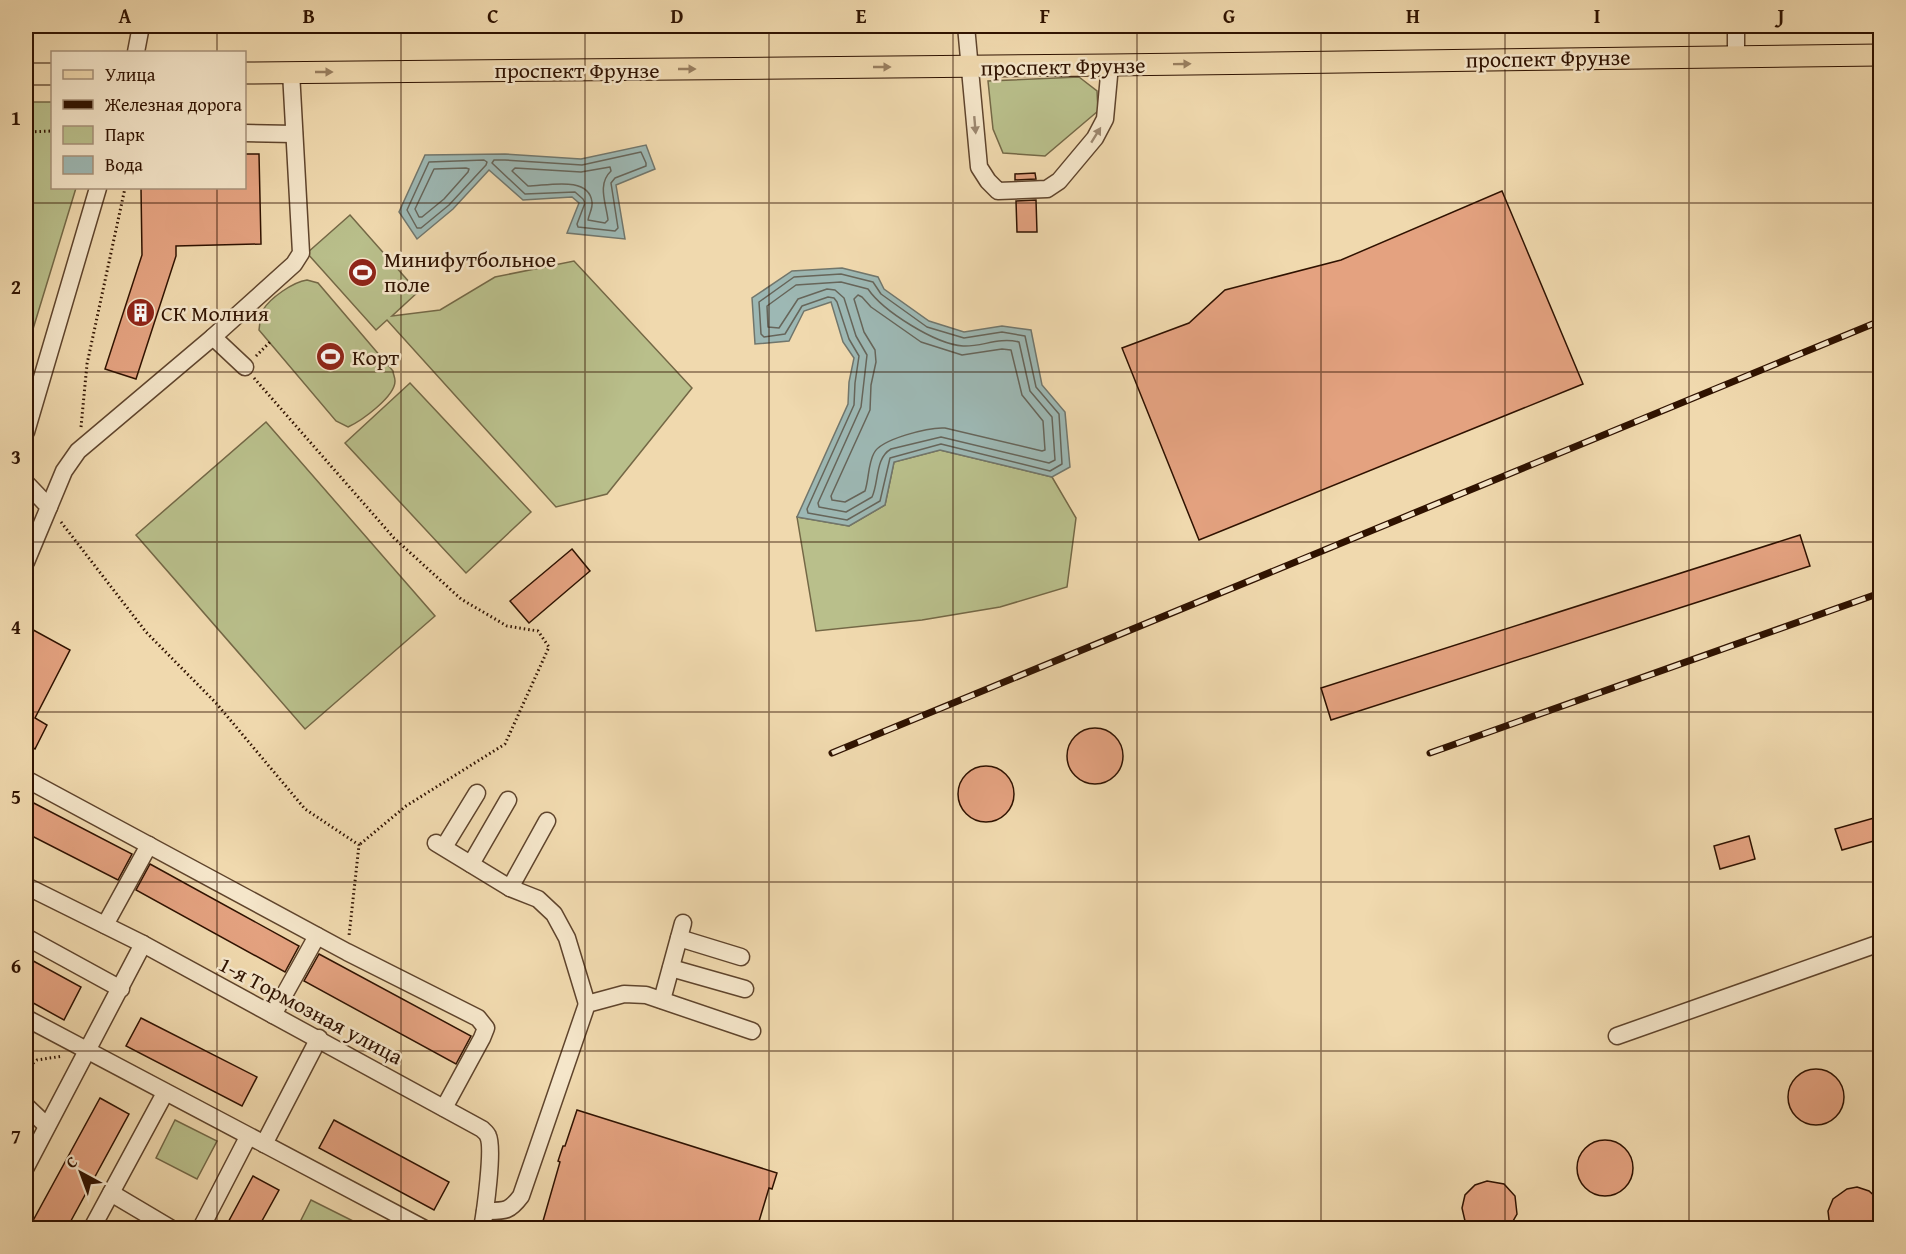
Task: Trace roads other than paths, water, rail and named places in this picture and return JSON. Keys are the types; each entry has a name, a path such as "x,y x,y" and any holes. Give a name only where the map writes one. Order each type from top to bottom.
{"main road":[{"name":"проспект Фрунзе","path":"246,73 970,67 1736,55 1881,55"},
{"path":"26,74 51,74"}],"street":[{"path":"136,51 141,26"},
{"path":"966,26 979,167 998,191 1047,189 1059,181 1095,138 1105,119 1110,65"},
{"path":"1736,26 1736,55"},
{"path":"26,562 64,471 78,451 213,337 294,264 301,253 291,72"},
{"path":"246,133 294,134"},
{"path":"26,432 98,189"},
{"path":"213,337 245,367"},
{"path":"26,483 49,507"},
{"path":"26,779 347,952 478,1018 486,1028 444,1108"},
{"path":"477,794 440,845 510,888 538,899 554,914 567,938 587,1004 521,1196 512,1208 485,1211"},
{"path":"471,864 508,800"},
{"path":"510,888 547,821"},
{"path":"105,925 149,845"},
{"name":"1-я Тормозная улица","path":"26,886 143,944 482,1128 489,1137 490,1147 482,1228"},
{"path":"662,1000 681,930 741,957"},
{"path":"273,1015 317,936"},
{"path":"26,937 121,989"},
{"path":"1617,1036 1881,943"},
{"path":"26,1167 143,944"},
{"path":"671,968 745,989"},
{"path":"587,1004 624,994 646,995 753,1031"},
{"path":"26,1018 256,1140 399,1223 423,1228"},
{"path":"201,1228 319,1038"},
{"path":"92,1228 165,1093"},
{"path":"26,1106 47,1126"},
{"path":"111,1193 170,1228"}],"water":[{"path":"646,145 655,169 616,185 625,239 567,233 579,203 572,197 523,200 489,170 453,209 417,239 399,212 425,155 505,154 581,159"},
{"path":"842,268 878,277 884,289 929,321 964,332 1002,326 1031,330 1042,385 1065,412 1070,467 1052,477 940,450 894,462 885,505 849,526 797,517 848,404 849,382 854,358 843,342 831,302 804,311 789,341 755,344 752,298 792,271"}],"railway":[{"path":"832,753 1880,321"},
{"path":"1430,753 1880,593"}],"place":[{"name":"Минифутбольное поле","path":"363,272"},
{"name":"СК Молния","path":"140,313"},
{"name":"Корт","path":"331,357"}]}
